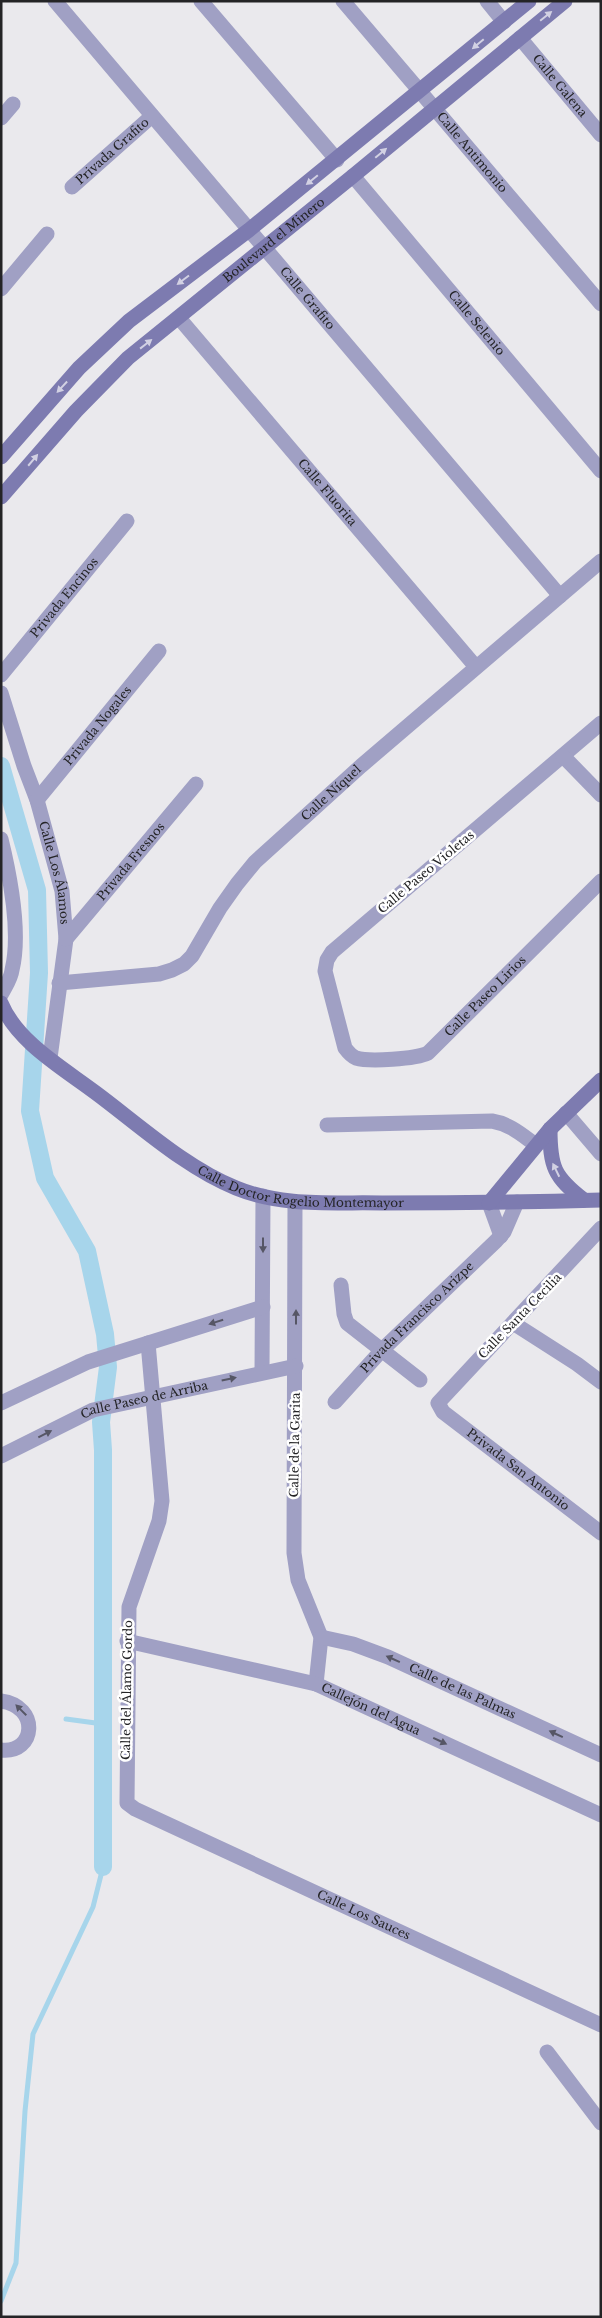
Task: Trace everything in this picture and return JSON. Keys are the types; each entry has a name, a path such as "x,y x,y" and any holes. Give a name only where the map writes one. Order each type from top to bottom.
{"street":[{"name":"Calle Grafito","path":"56,1 560,596"},
{"path":"201,1 337,160"},
{"name":"Calle Antimonio","path":"343,1 601,304"},
{"path":"487,1 504,22"},
{"name":"Boulevard el Minero","path":"1,457 54,395 129,321 337,160 529,1"},
{"name":"Boulevard el Minero","path":"1,497 100,384 128,358 565,1"},
{"name":"Calle Galena","path":"520,38 601,135"},
{"path":"1,118 13,104"},
{"name":"Privada Grafito","path":"72,187 152,116"},
{"name":"Calle Selenio","path":"353,176 601,471"},
{"path":"1,289 47,234"},
{"name":"Calle Fluorita","path":"179,318 476,667"},
{"name":"Privada Encinos","path":"1,675 127,521"},
{"name":"Calle Níquel","path":"59,982 159,974 184,964 192,956 220,908 255,862 361,766 601,561"},
{"name":"Privada Nogales","path":"38,800 160,651"},
{"name":"Calle Los Álamos","path":"1,693 38,800 62,891 66,939 46,1054"},
{"name":"Calle Paseo Violetas","path":"348,1053 342,1039 325,971 327,960 332,952 601,723"},
{"path":"563,756 601,795"},
{"name":"Privada Fresnos","path":"66,939 196,784"},
{"path":"1,839 10,876 14,955 12,971 1,995"},
{"name":"Calle Paseo Lirios","path":"348,1053 357,1058 413,1058 428,1053 601,881"},
{"path":"1,1003 4,1017"},
{"name":"Calle Doctor Rogelio Montemayor","path":"4,1017 46,1054 178,1154 236,1188 263,1196 295,1202 488,1203 601,1200"},
{"path":"501,1236 488,1203 550,1129 601,1080"},
{"path":"566,1113 601,1154"},
{"path":"328,1125 503,1122 536,1145"},
{"path":"550,1129 552,1164 556,1174 565,1185 584,1200"},
{"path":"262,1372 263,1196"},
{"name":"Calle de la Garita","path":"295,1202 294,1553 298,1580 321,1638 316,1684"},
{"name":"Privada Francisco Arizpe","path":"335,1402 382,1350 501,1236 516,1202"},
{"name":"Calle Santa Cecilia","path":"438,1402 601,1228"},
{"path":"342,1285 344,1314 347,1323 420,1380"},
{"path":"1,1403 88,1362 263,1307"},
{"path":"513,1323 577,1364 601,1382"},
{"name":"Calle del Álamo Gordo","path":"127,1803 127,1642 129,1607 159,1522 162,1501 148,1343"},
{"name":"Calle Paseo de Arriba","path":"1,1456 93,1410 296,1366"},
{"name":"Privada San Antonio","path":"438,1402 443,1412 601,1533"},
{"name":"Calle de las Palmas","path":"321,1638 354,1644 388,1657 601,1755"},
{"name":"Callejón del Agua","path":"127,1642 316,1684 601,1816"},
{"path":"1,1701 12,1702 23,1710 28,1719 30,1730 25,1740 18,1746 1,1750"},
{"name":"Calle Los Sauces","path":"127,1803 144,1814 601,2025"},
{"path":"547,2052 599,2119"}],"waterway":[{"path":"1,766 37,890 39,973 30,1111 45,1178 87,1251 105,1334 108,1367 101,1422 103,1450 103,1867"},
{"path":"66,1719 103,1724"},
{"path":"1,2301 16,2263 25,2111 33,2034 93,1907 103,1867"}]}
